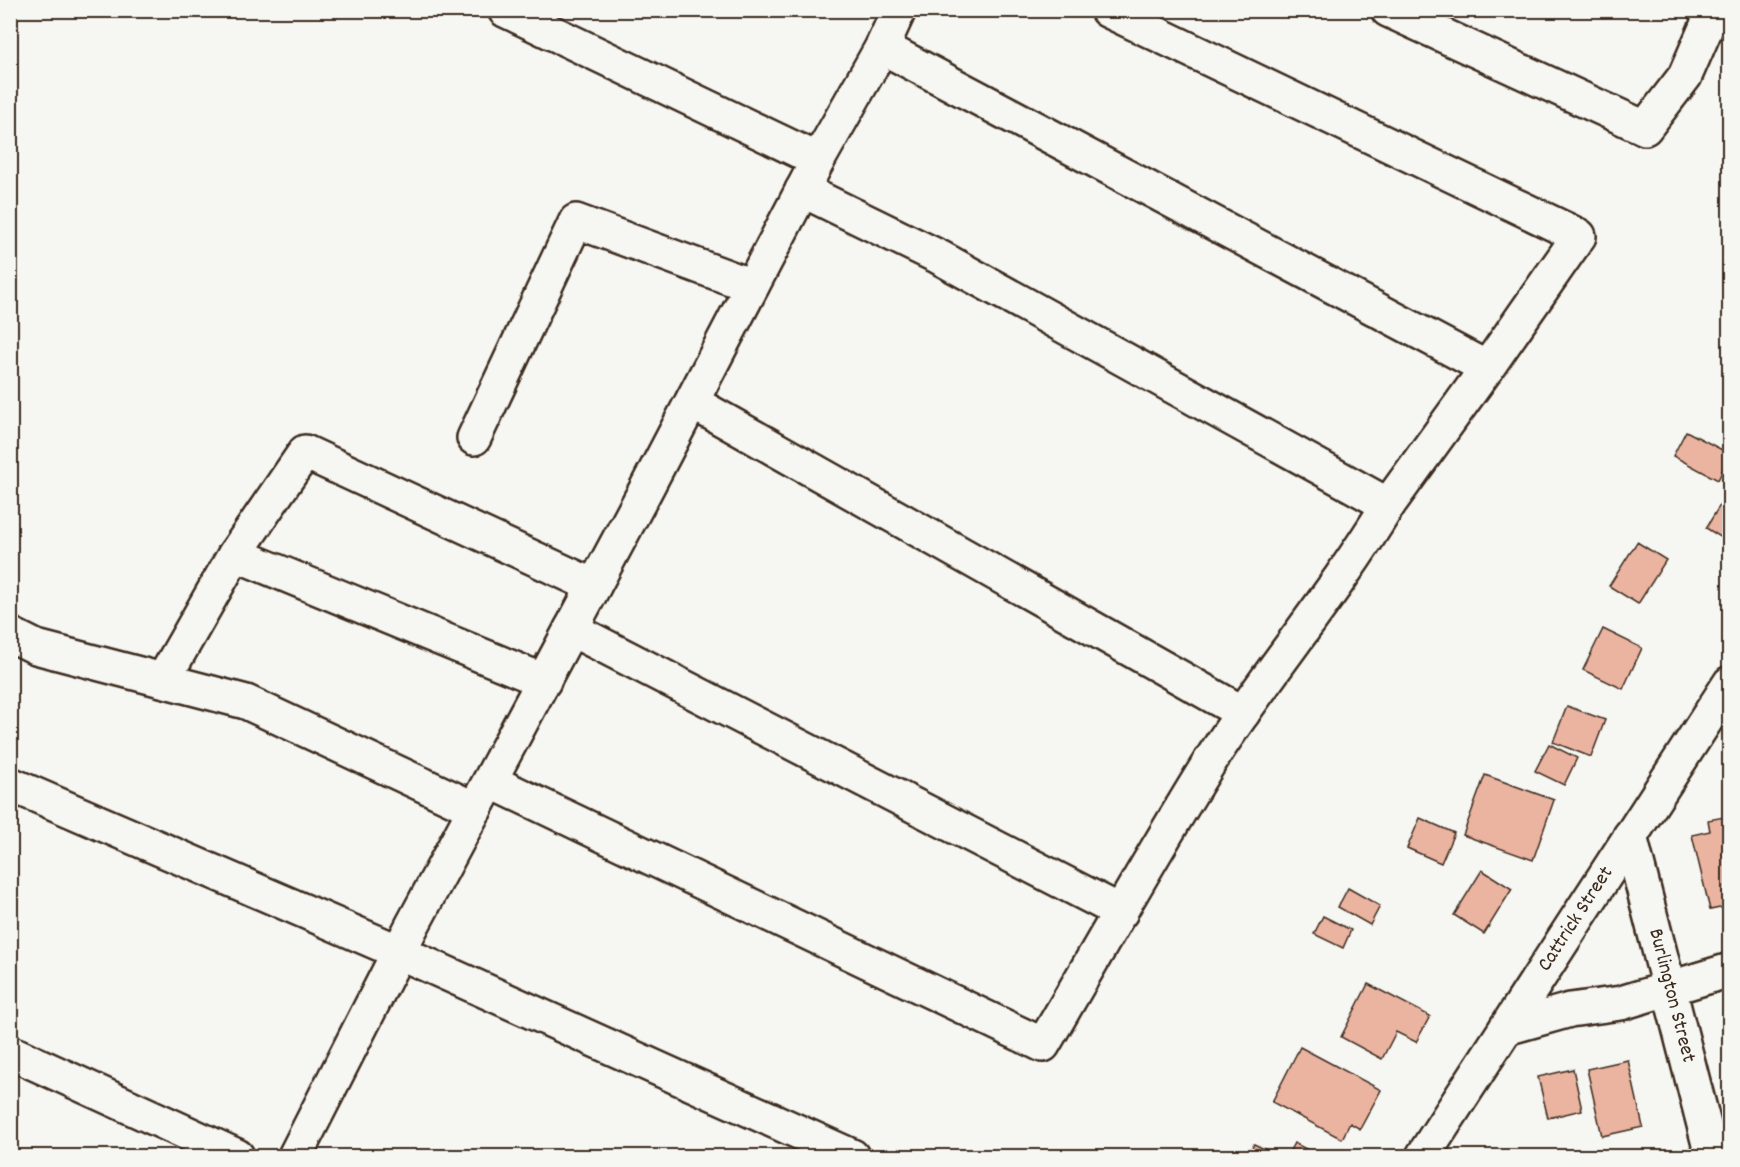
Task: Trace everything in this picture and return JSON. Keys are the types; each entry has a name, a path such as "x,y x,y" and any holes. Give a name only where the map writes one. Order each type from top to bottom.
{"street":[{"path":"505,10 818,160"},
{"path":"295,1156 399,952 818,160 882,47 899,10"},
{"path":"10,634 36,646 246,702 483,795 1042,1045 1210,763 1243,713 1366,542 1388,505 1579,236 1107,10"},
{"path":"1388,10 1645,128 1685,76 1712,14 1705,10"},
{"path":"882,47 1487,368"},
{"path":"802,190 939,257 1388,505"},
{"path":"474,438 576,221 752,286"},
{"path":"692,402 1243,713"},
{"path":"163,680 235,554 305,452 594,586"},
{"path":"235,554 544,681"},
{"path":"571,629 1121,912"},
{"name":"Cattrick Street","path":"1423,1156 1730,682"},
{"path":"10,784 399,952 852,1156"},
{"name":"Burlington Street","path":"1630,836 1712,1156"},
{"path":"1506,1028 1569,1010 1621,1003 1730,970"},
{"path":"10,1052 237,1156"}],"building":[{"path":"1686,431 1730,454 1718,480 1673,456"},
{"path":"1723,500 1730,504 1730,543 1706,528"},
{"path":"1637,542 1666,560 1638,604 1609,586"},
{"path":"1603,629 1642,648 1623,689 1583,670"},
{"path":"1567,706 1605,720 1591,757 1553,742"},
{"path":"1549,744 1577,758 1564,785 1535,771"},
{"path":"1485,775 1554,800 1533,860 1463,835"},
{"path":"1724,817 1730,840 1730,906 1710,910 1692,835 1710,831 1708,820"},
{"path":"1420,818 1454,833 1441,863 1407,848"},
{"path":"1482,870 1512,889 1484,934 1454,915"},
{"path":"1348,888 1380,906 1370,925 1338,907"},
{"path":"1323,916 1351,930 1343,948 1314,934"},
{"path":"1368,984 1430,1016 1416,1042 1396,1032 1382,1059 1341,1037"},
{"path":"1300,1047 1381,1090 1360,1129 1350,1123 1342,1139 1272,1102"},
{"path":"1628,1060 1643,1127 1602,1136 1587,1069"},
{"path":"1573,1069 1582,1110 1548,1118 1538,1077"},
{"path":"1294,1143 1320,1156 1287,1156"},
{"path":"1254,1144 1279,1156 1248,1156"}]}
